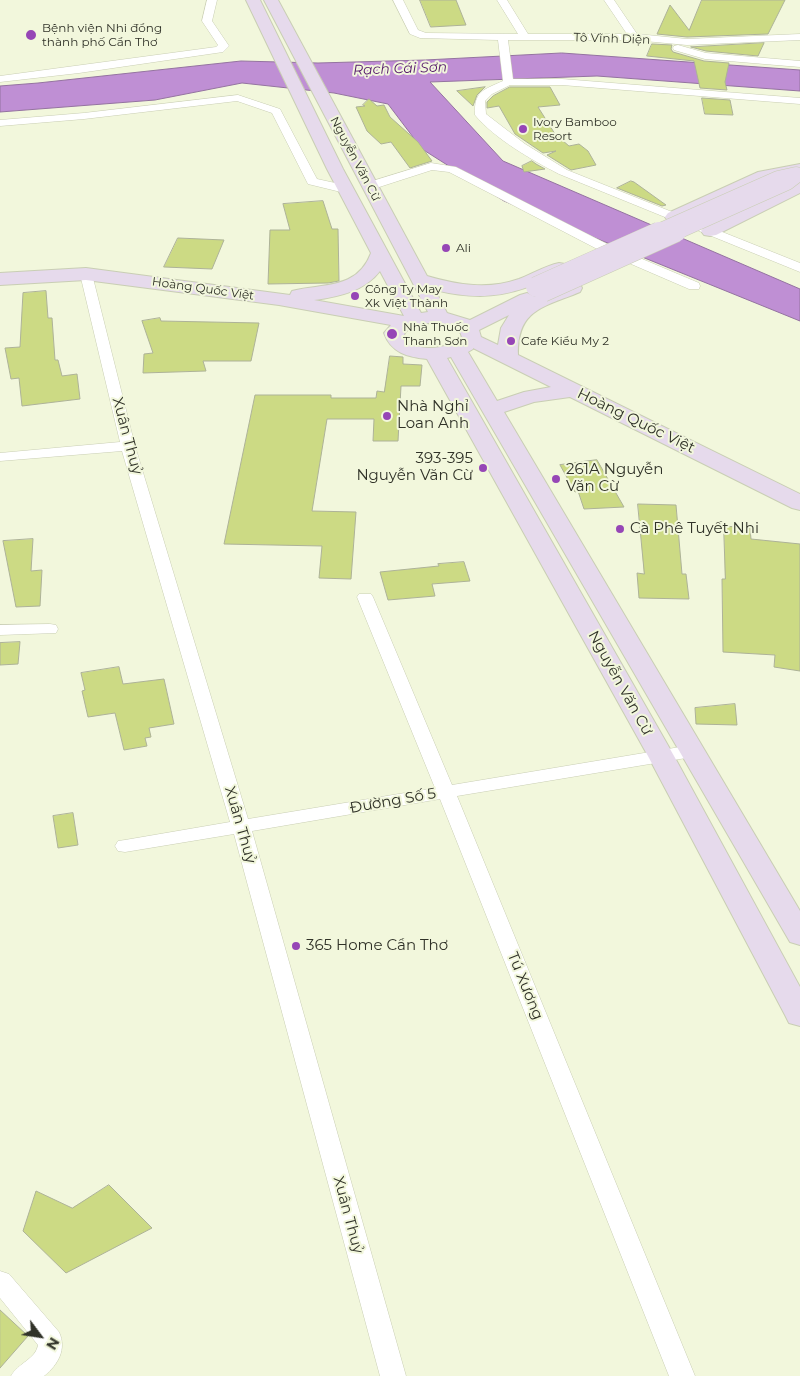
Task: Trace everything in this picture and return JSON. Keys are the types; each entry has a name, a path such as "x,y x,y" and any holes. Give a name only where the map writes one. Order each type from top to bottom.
{"main road":[{"name":"Nguyễn Văn Cừ","path":"272,3 419,279 454,335 492,409 800,934"},
{"name":"Nguyễn Văn Cừ","path":"254,4 345,189 380,252 410,320"},
{"path":"674,217 764,176 799,176"},
{"path":"710,231 799,176"},
{"path":"410,320 394,333 395,339 400,344 414,351 454,335 539,289 778,179 799,176"},
{"path":"419,279 453,289 482,291 507,289 606,248"},
{"path":"255,296 305,295 338,290 364,279 378,262 380,252"},
{"path":"508,358 506,340 509,329 519,314 527,308 635,261"},
{"name":"Hoàng Quốc Việt","path":"0,279 86,274 255,296 410,320 454,335 508,358 800,503"},
{"name":"Nguyễn Văn Cừ","path":"454,335 661,756 800,1015"},
{"path":"492,409 531,396 573,390"}],"street":[{"path":"0,79 89,69 219,50 224,46 207,20 212,0"},
{"name":"Tô Vĩnh Diện","path":"398,0 414,32 424,36 503,40 525,37 634,37 653,40 712,42 800,37"},
{"path":"502,0 525,37"},
{"path":"609,0 634,37"},
{"path":"503,40 507,79"},
{"path":"653,40 705,56 800,64"},
{"path":"800,101 507,79 480,100 481,115 501,133 533,155 563,172 800,268"},
{"path":"0,123 84,116 238,98 276,111 312,181 345,189"},
{"path":"370,186 431,166 452,169 606,248 694,286"},
{"name":"Xuân Thuỷ","path":"86,274 128,446 241,826 393,1376"},
{"path":"0,456 128,446"},
{"name":"Tú Xương","path":"365,597 446,792 682,1376"},
{"path":"0,630 50,629"},
{"name":"Đường Số 5","path":"125,846 692,751"},
{"path":"0,1281 50,1340 51,1344 48,1355 24,1376"}],"water":[{"name":"Rạch Cái Sơn","path":"562,53 800,70 800,91 597,76 430,82 503,161 800,289 800,321 504,201 422,149 388,104 334,93 242,83 155,100 0,112 0,86 241,61 318,63"}],"building":[{"path":"420,0 456,0 466,25 431,27"},
{"path":"702,0 785,0 768,34 687,37 657,34 670,5 689,30"},
{"path":"764,43 758,56 706,51 691,47"},
{"path":"652,44 672,45 671,49 673,52 704,61 729,63 725,82 727,90 700,88 694,61 647,56"},
{"path":"485,87 477,95 473,106 457,91"},
{"path":"510,87 550,87 560,105 538,107 555,134 569,146 579,144 588,151 596,165 571,170 547,155 556,151 543,153 515,134 499,106 487,108 487,102 493,96"},
{"path":"702,98 730,100 733,115 705,114"},
{"path":"369,99 377,106 384,105 390,117 418,142 432,161 410,168 391,142 381,144 367,131 356,107 365,106 363,105"},
{"path":"532,161 545,169 524,172 522,166"},
{"path":"631,181 666,205 662,206 617,188"},
{"path":"323,201 332,229 338,229 339,281 328,283 268,284 270,230 290,230 283,204"},
{"path":"178,238 224,240 212,269 164,267"},
{"path":"46,291 48,318 52,318 55,360 58,360 62,376 77,374 80,399 22,406 19,378 11,379 5,348 20,347 23,293"},
{"path":"160,318 161,321 259,323 251,361 203,361 206,371 143,373 144,354 153,353 142,321"},
{"path":"390,356 403,357 403,364 422,365 420,386 401,386 398,441 373,441 374,419 327,419 312,511 356,512 351,579 319,578 322,546 224,544 255,395 331,395 331,398 376,398 377,391 384,392"},
{"path":"597,460 624,507 584,509 578,491 575,492 560,465"},
{"path":"638,504 676,505 682,574 686,574 689,599 639,598 637,573 644,574"},
{"path":"724,526 750,528 751,539 800,544 800,671 774,667 775,655 723,652 722,579 725,579"},
{"path":"33,539 31,571 42,570 40,606 16,607 3,541"},
{"path":"464,562 470,581 432,584 435,596 388,600 380,572"},
{"path":"20,642 18,664 0,665 0,643"},
{"path":"119,667 123,684 164,679 174,724 149,728 151,737 145,738 147,746 124,750 115,713 88,717 82,691 85,690 81,673"},
{"path":"735,704 737,725 696,724 695,708"},
{"path":"73,813 78,845 58,848 53,816"},
{"path":"109,1185 152,1228 66,1273 23,1231 36,1191 72,1208"},
{"path":"0,1310 28,1336 0,1368"}],"place":[{"name":"Bệnh viện Nhi đồng thành phố Cần Thơ","path":"31,35"},
{"name":"Ivory Bamboo Resort","path":"523,129"},
{"name":"Ali","path":"446,248"},
{"name":"Công Ty May Xk Việt Thành","path":"355,296"},
{"name":"Nhà Thuốc Thanh Sơn","path":"392,334"},
{"name":"Cafe Kiều My 2","path":"511,341"},
{"name":"Nhà Nghỉ Loan Anh","path":"387,416"},
{"name":"393-395 Nguyễn Văn Cừ","path":"483,468"},
{"name":"261A Nguyễn Văn Cừ","path":"556,479"},
{"name":"Cà Phê Tuyết Nhi","path":"620,529"},
{"name":"365 Home Cần Thơ","path":"296,946"}]}
